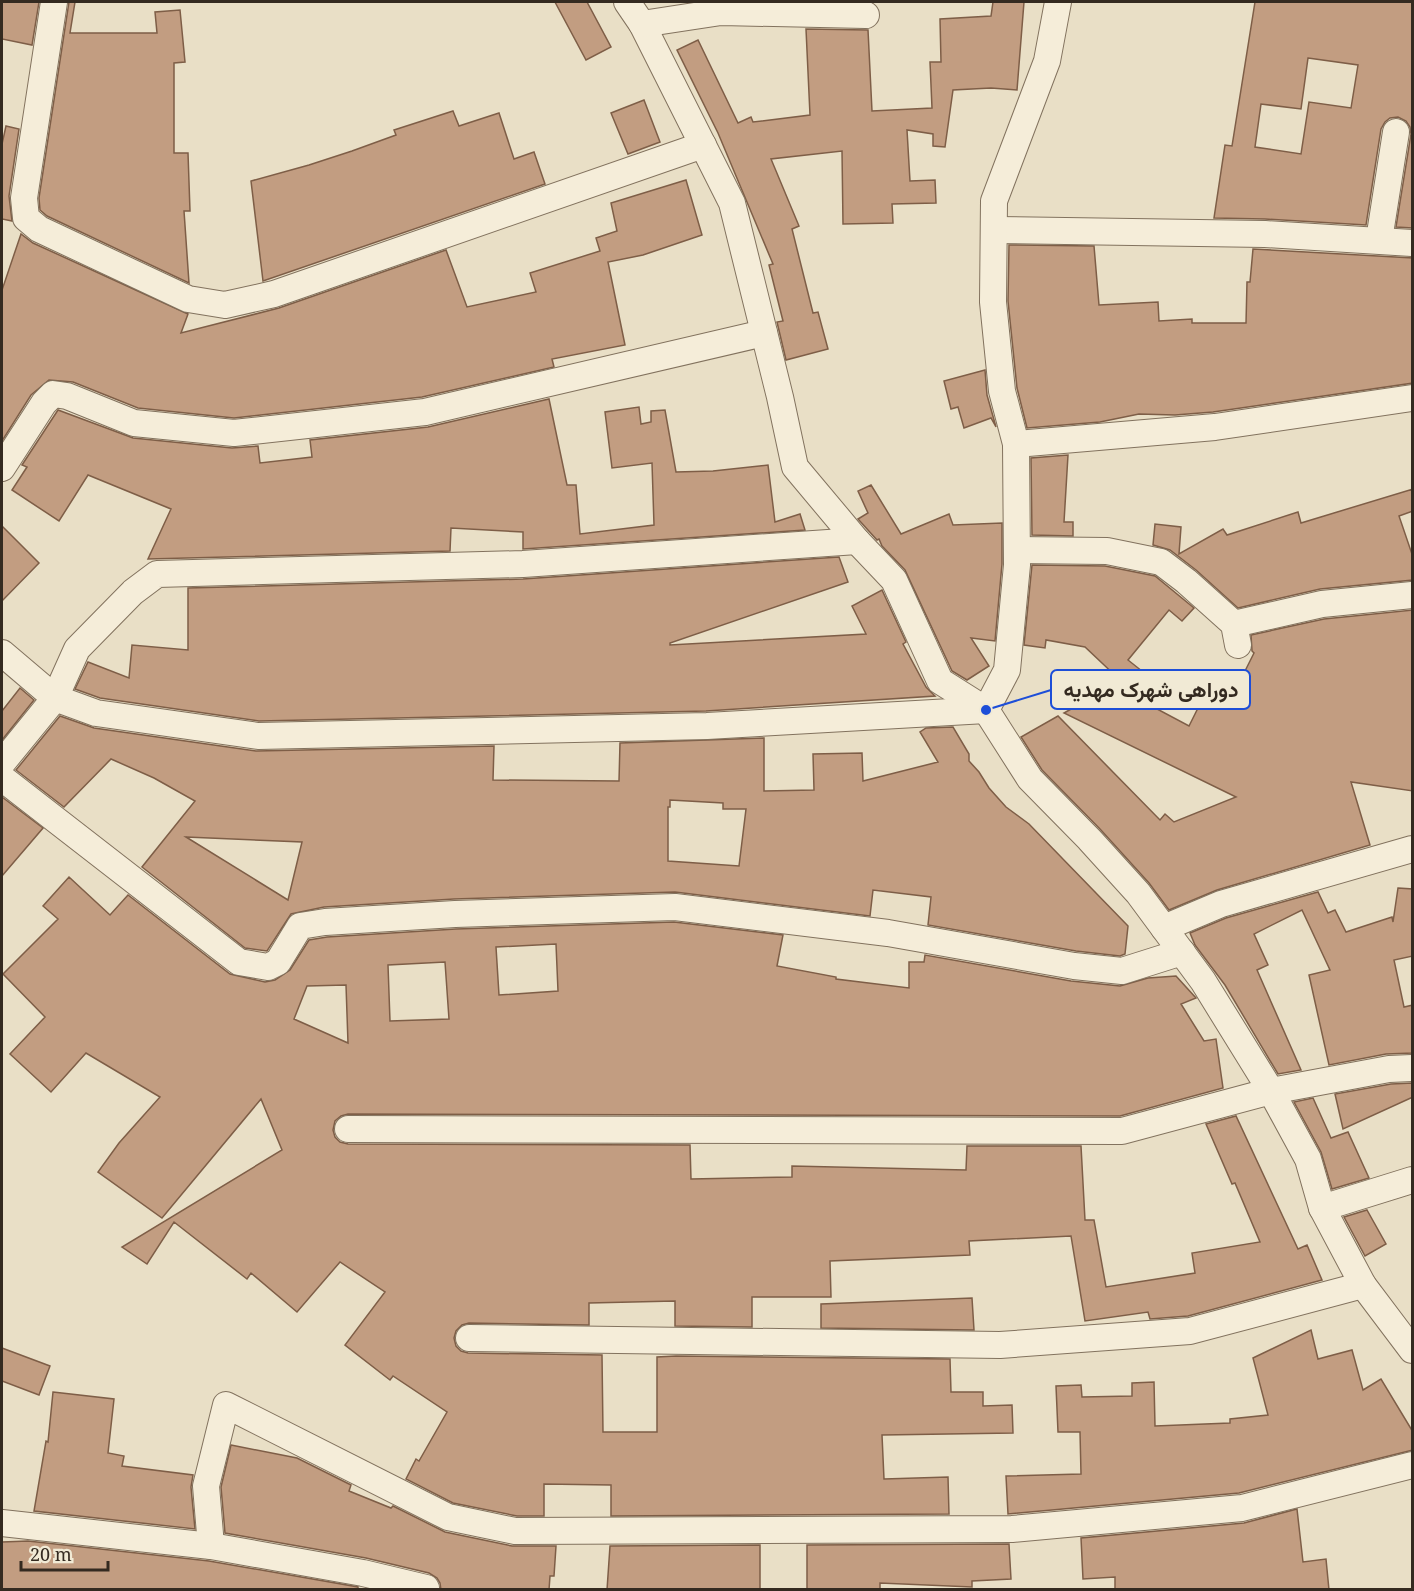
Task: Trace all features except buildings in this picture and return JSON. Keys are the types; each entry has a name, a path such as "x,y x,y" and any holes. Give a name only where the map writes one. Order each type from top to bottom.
{"street":[{"path":"54,2 24,198 27,218 39,229 188,299 225,305 274,294 703,145"},
{"path":"627,2 642,24 732,203 795,467 857,541 894,580 940,681 986,710 1029,779 1089,839 1138,893 1203,981 1271,1091 1308,1159 1322,1208 1363,1285 1413,1350"},
{"path":"986,710 1007,670 1017,550 1016,444 1001,380 993,302 994,201 1047,61 1058,2"},
{"path":"642,24 722,12 866,15"},
{"path":"1379,240 1396,132"},
{"path":"994,230 1265,234 1413,243"},
{"path":"2,468 53,394 67,396 134,423 234,433 425,412 764,333"},
{"path":"1016,444 1215,427 1413,398"},
{"path":"2,763 55,698 78,649 133,592 157,574 523,564 857,541"},
{"path":"1017,550 1107,551 1161,562 1186,581 1236,635 1322,604 1413,595"},
{"path":"2,653 55,698 96,713 258,736 707,726 986,710"},
{"path":"2,778 239,962 268,967 278,962 300,926 325,922 455,914 675,907 888,933 1074,966 1122,971 1182,952"},
{"path":"1164,928 1221,904 1413,849"},
{"path":"348,1129 1122,1131 1271,1091 1389,1070 1413,1068"},
{"path":"1322,1208 1413,1180"},
{"path":"469,1338 1000,1345 1190,1331 1363,1285"},
{"path":"210,1546 206,1486 226,1405 448,1517 515,1531 1012,1529 1242,1508 1413,1465"},
{"path":"2,1523 210,1546 363,1573 426,1588"}],"place":[{"name":"دوراهی شهرک مهدیه","path":"986,710"}]}
